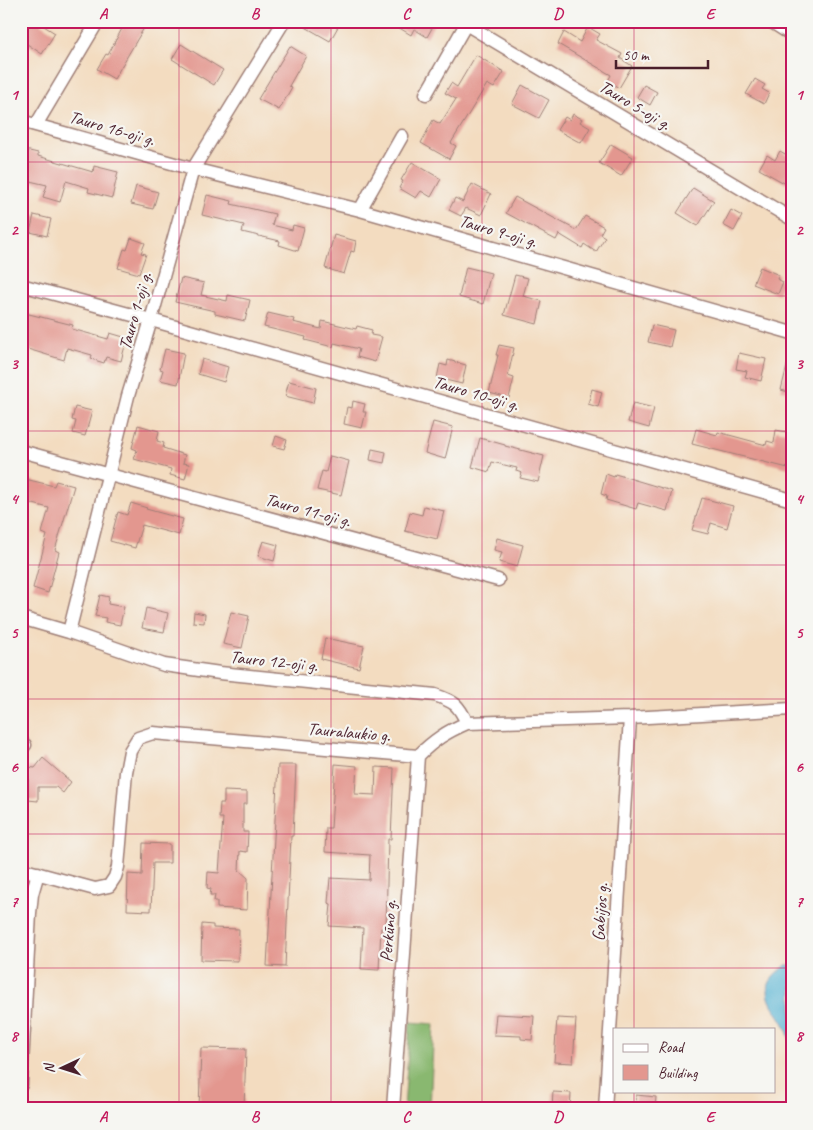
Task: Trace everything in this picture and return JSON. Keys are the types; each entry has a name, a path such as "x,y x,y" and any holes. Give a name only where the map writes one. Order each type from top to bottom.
{"street":[{"path":"36,125 98,21"},
{"name":"Tauro 1-oji g.","path":"69,632 128,396 193,169 284,21"},
{"path":"770,21 792,35"},
{"path":"426,94 464,23"},
{"name":"Tauro 5-oji g.","path":"464,23 792,219"},
{"name":"Tauro 16-oji g.","path":"21,121 193,169"},
{"path":"360,210 402,136"},
{"name":"Tauro 9-oji g.","path":"193,169 360,210 792,333"},
{"name":"Tauro 10-oji g.","path":"21,285 792,500"},
{"name":"Tauro 11-oji g.","path":"21,451 498,580"},
{"name":"Tauro 12-oji g.","path":"21,618 69,632 164,665 220,673 435,695 449,700 460,708 467,724"},
{"path":"418,756 433,741 447,732 467,724 630,718 792,709"},
{"name":"Gabijos g.","path":"605,1109 630,718"},
{"name":"Tauralaukio g.","path":"21,869 95,889 109,886 115,877 118,867 126,772 130,751 138,738 153,733 418,756"},
{"name":"Perkūno g.","path":"392,1109 418,756"},
{"path":"21,1085 30,913 32,894 38,873"}],"green space":[{"path":"410,1022 434,1024 430,1109 404,1109"}],"water":[{"path":"786,965 792,965 792,1057 787,1031 768,995 770,982"},
{"path":"792,1080 792,1109 790,1109"}],"building":[{"path":"29,21 36,21 55,33 42,54 21,40 21,33"},
{"path":"126,21 148,21 114,79 97,69 106,54 108,55"},
{"path":"295,21 333,21 339,25 330,41"},
{"path":"388,21 436,21 427,37 414,29 411,35"},
{"path":"588,27 600,34 596,40 622,54 620,58 632,66 619,88 608,81 611,75 558,44 564,32 580,42"},
{"path":"181,44 223,70 214,85 172,59"},
{"path":"290,46 306,56 289,86 292,87 279,110 258,99"},
{"path":"476,55 504,72 494,88 487,84 451,143 456,146 449,159 421,143 433,120 440,124 456,99 445,93 451,83 457,87"},
{"path":"755,79 765,85 762,89 769,93 764,104 746,94"},
{"path":"522,85 549,100 539,118 512,104"},
{"path":"644,85 657,92 650,105 637,97"},
{"path":"573,114 582,119 580,122 590,128 581,143 557,130 565,117 570,120"},
{"path":"611,144 633,157 621,176 599,163"},
{"path":"21,149 93,172 94,166 118,172 112,198 88,192 89,188 66,181 60,202 43,197 47,185 21,179"},
{"path":"780,151 792,158 792,175 786,184 759,169 767,155 775,160"},
{"path":"412,162 441,179 431,197 421,191 416,198 399,188 403,181 401,180"},
{"path":"472,184 491,194 481,215 466,208 461,216 449,210 455,198 463,202"},
{"path":"136,186 158,192 153,209 131,204"},
{"path":"693,188 714,201 698,226 677,213"},
{"path":"207,195 232,201 231,204 275,214 272,225 292,230 293,225 304,228 298,251 279,245 280,241 242,232 244,225 202,215"},
{"path":"515,197 576,230 585,216 604,227 600,234 605,237 596,252 584,244 582,248 559,234 556,240 506,213"},
{"path":"731,210 742,216 734,231 723,225"},
{"path":"34,215 51,219 47,236 30,232"},
{"path":"334,235 356,241 354,252 351,251 344,274 325,268"},
{"path":"131,238 145,243 141,253 146,254 139,274 118,268 124,249 127,250"},
{"path":"466,267 491,273 483,304 459,297"},
{"path":"760,267 779,275 777,279 783,282 778,294 753,284"},
{"path":"515,275 528,278 523,296 542,301 537,324 504,315"},
{"path":"181,278 204,283 201,295 227,301 228,295 250,300 245,321 215,314 215,311 175,302"},
{"path":"21,312 73,325 72,329 108,339 110,333 127,338 121,361 106,357 104,363 91,359 92,355 67,348 64,360 21,347"},
{"path":"268,313 294,319 293,322 321,329 322,321 356,329 357,326 372,330 371,335 382,337 375,362 357,357 359,349 334,343 333,347 305,340 306,337 264,327"},
{"path":"652,325 674,330 670,347 648,342"},
{"path":"499,345 514,348 508,376 514,378 509,398 489,393"},
{"path":"165,349 184,353 178,384 160,380 163,370 160,369"},
{"path":"739,353 766,359 761,381 745,377 747,371 736,369"},
{"path":"202,359 228,367 224,382 198,374"},
{"path":"448,360 466,365 462,384 437,378 440,364 447,366"},
{"path":"788,362 792,363 792,393 781,390"},
{"path":"289,381 316,388 313,403 285,396"},
{"path":"592,389 602,392 598,407 588,404"},
{"path":"353,401 365,404 363,412 366,412 362,428 344,424 347,407 352,408"},
{"path":"633,403 654,408 649,428 628,422"},
{"path":"75,407 92,411 85,436 73,433 76,421 72,420"},
{"path":"433,422 453,427 445,459 425,453"},
{"path":"138,425 159,431 157,441 164,443 163,448 185,455 183,463 189,464 185,479 170,475 171,469 134,459 137,450 132,448"},
{"path":"696,429 717,435 718,432 766,445 767,441 774,443 776,430 792,433 792,453 788,468 692,444"},
{"path":"276,436 287,440 284,449 273,446"},
{"path":"480,438 544,456 538,482 520,478 522,473 516,471 517,468 492,462 489,472 472,467"},
{"path":"372,449 386,452 384,463 370,460"},
{"path":"330,456 349,461 341,495 317,490 322,471 326,472"},
{"path":"606,474 614,477 615,474 672,491 667,511 638,503 636,509 606,500 607,496 601,494"},
{"path":"21,478 54,486 56,481 74,486 55,550 59,552 48,593 33,588 47,535 42,533 49,508 21,501"},
{"path":"702,498 733,506 727,528 711,523 708,534 692,530"},
{"path":"131,503 183,519 179,535 142,525 135,548 110,541 118,512 127,515"},
{"path":"424,506 444,511 437,539 405,531 410,512 422,515"},
{"path":"497,538 523,545 517,567 499,562 502,552 494,550"},
{"path":"263,541 278,545 274,561 258,556"},
{"path":"100,595 109,597 108,604 124,607 120,625 105,622 106,618 95,616"},
{"path":"146,608 168,613 164,632 142,628"},
{"path":"194,612 205,614 204,623 193,622"},
{"path":"231,612 249,616 242,648 223,644"},
{"path":"325,638 364,646 359,668 321,659"},
{"path":"43,758 71,782 63,793 56,787 38,787 38,801 28,800 28,767 35,768"},
{"path":"335,764 357,766 355,794 375,795 376,767 394,768 391,839 388,839 386,928 381,928 379,970 361,969 363,928 329,926 331,904 328,903 330,878 369,880 370,855 325,852 326,828 331,828"},
{"path":"278,765 296,765 285,967 267,966"},
{"path":"224,791 247,792 247,804 243,804 243,832 248,832 247,852 240,851 239,870 248,878 247,910 217,908 217,901 214,901 215,895 210,895 211,889 207,888 208,872 219,873 223,818 219,818 220,803 224,803"},
{"path":"143,843 170,844 170,863 153,863 151,911 127,910 128,874 142,875"},
{"path":"202,924 213,925 213,928 239,929 238,961 201,960"},
{"path":"496,1014 534,1016 532,1040 521,1039 521,1036 494,1035"},
{"path":"557,1018 576,1019 573,1063 554,1062"},
{"path":"201,1048 246,1049 244,1109 199,1109"},
{"path":"553,1092 571,1093 570,1109 552,1109"},
{"path":"636,1095 656,1097 655,1109 635,1109"}]}
